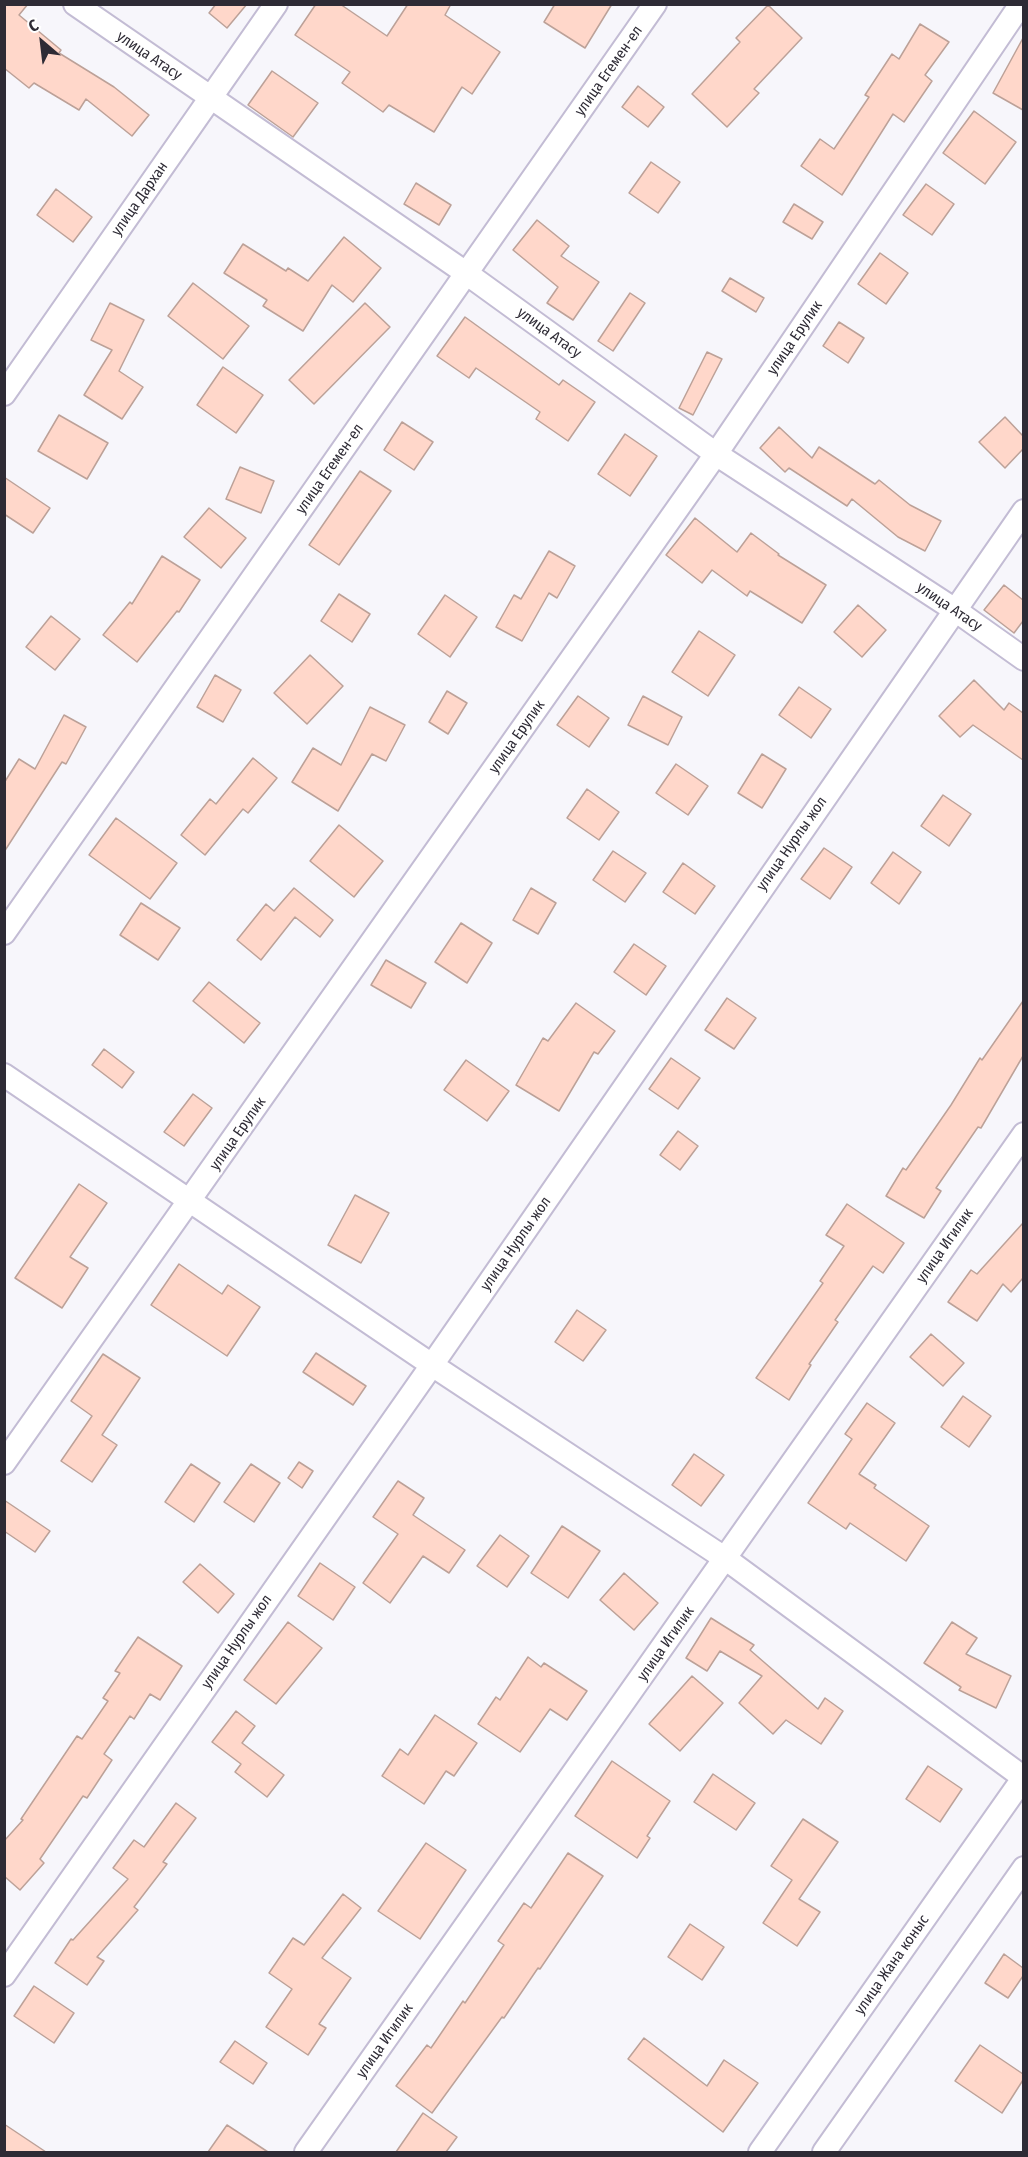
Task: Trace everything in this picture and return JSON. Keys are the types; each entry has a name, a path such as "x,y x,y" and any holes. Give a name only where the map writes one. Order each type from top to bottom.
{"street":[{"name":"улица Атасу","path":"75,4 466,273 716,454 955,610 1023,659"},
{"name":"улица Дархан","path":"4,394 276,4"},
{"name":"улица Егемен-ел","path":"4,933 655,4"},
{"name":"улица Ерулик","path":"4,1463 192,1200 716,454 1021,4"},
{"name":"улица Нурлы жол","path":"4,1975 432,1365 1023,511"},
{"path":"4,1075 192,1200 432,1365 726,1559 1023,1777"},
{"name":"улица Игилик","path":"306,2152 726,1559 1023,1134"},
{"name":"улица Жана коныс","path":"760,2152 1023,1777"},
{"path":"824,2152 1023,1868"}],"building":[{"path":"4,4 28,4 19,15 61,50 59,53 114,87 149,115 132,136 86,99 79,110 34,83 29,88 4,68"},
{"path":"216,4 247,4 227,28 209,13"},
{"path":"316,4 340,4 387,36 408,4 451,4 445,15 500,52 472,94 462,87 434,132 389,105 383,112 342,83 350,72 295,35"},
{"path":"555,4 612,4 585,48 544,22"},
{"path":"768,5 802,38 754,89 759,93 727,127 692,94 740,42 736,38"},
{"path":"920,24 949,42 925,75 932,81 904,122 893,114 842,195 801,166 820,139 834,149 869,97 865,95 892,54 899,59"},
{"path":"1023,38 1023,110 993,93"},
{"path":"272,71 318,103 293,137 248,105"},
{"path":"638,86 664,107 648,127 622,107"},
{"path":"974,111 1016,142 985,184 943,153"},
{"path":"651,162 680,182 658,213 629,193"},
{"path":"416,183 451,205 439,225 404,204"},
{"path":"926,184 954,204 932,235 903,215"},
{"path":"56,189 92,217 73,242 37,215"},
{"path":"794,204 823,222 812,239 783,222"},
{"path":"537,220 569,246 561,256 599,282 573,320 547,303 558,287 513,250"},
{"path":"344,237 381,268 353,302 332,285 303,331 263,306 267,300 224,273 243,244 286,271 288,268 308,281"},
{"path":"880,253 908,273 886,304 858,284"},
{"path":"730,278 764,298 756,312 722,291"},
{"path":"193,283 249,326 223,359 168,316"},
{"path":"630,293 645,303 613,351 598,341"},
{"path":"110,303 144,320 119,371 143,387 122,419 84,395 112,350 91,340"},
{"path":"365,303 390,327 314,404 289,380"},
{"path":"465,317 559,385 563,380 595,402 568,441 536,419 540,412 476,368 469,378 437,356"},
{"path":"839,322 864,338 848,363 823,346"},
{"path":"707,352 722,359 693,415 679,408"},
{"path":"223,367 263,395 236,433 197,405"},
{"path":"59,415 108,443 87,479 38,451"},
{"path":"1005,417 1023,436 1023,449 1005,468 979,442"},
{"path":"402,422 433,442 414,470 384,450"},
{"path":"779,427 812,458 819,447 875,484 879,480 910,505 941,521 925,551 898,537 852,499 847,506 789,468 785,472 760,448"},
{"path":"625,434 657,456 630,496 598,474"},
{"path":"240,467 274,481 261,513 226,499"},
{"path":"360,471 391,491 339,565 309,545"},
{"path":"4,477 50,508 33,533 4,514"},
{"path":"209,508 246,538 221,568 184,537"},
{"path":"695,518 737,552 751,533 778,555 826,585 802,623 750,591 747,596 712,570 702,583 666,555"},
{"path":"549,551 575,566 557,598 549,593 522,641 496,627 514,595 521,599"},
{"path":"162,556 200,580 179,612 177,611 137,662 103,635 130,602 132,604"},
{"path":"1004,585 1023,600 1023,621 1014,633 984,610"},
{"path":"339,594 370,614 352,642 321,621"},
{"path":"445,595 477,617 450,657 418,634"},
{"path":"858,605 886,630 862,657 834,632"},
{"path":"51,616 80,639 55,670 26,647"},
{"path":"699,631 735,655 708,696 672,672"},
{"path":"310,655 343,686 307,724 274,693"},
{"path":"215,675 241,690 223,722 197,707"},
{"path":"974,680 1004,710 1009,703 1023,713 1023,760 973,725 960,737 939,716"},
{"path":"799,687 831,709 811,738 779,715"},
{"path":"447,691 467,703 448,734 429,722"},
{"path":"578,696 609,718 589,747 557,725"},
{"path":"643,696 682,717 668,745 628,725"},
{"path":"370,707 405,725 386,761 372,754 338,811 292,782 313,748 341,765"},
{"path":"64,715 86,727 66,764 62,762 4,852 4,783 19,759 35,769"},
{"path":"762,754 786,769 762,808 738,793"},
{"path":"253,758 277,778 248,813 243,809 205,855 181,835 210,799 216,804"},
{"path":"676,764 708,786 688,815 656,793"},
{"path":"587,789 619,812 599,840 567,818"},
{"path":"943,795 971,814 949,846 921,826"},
{"path":"116,818 177,863 150,899 89,855"},
{"path":"339,825 383,861 354,897 310,861"},
{"path":"824,848 852,867 830,899 801,879"},
{"path":"613,851 646,873 625,902 593,880"},
{"path":"893,852 921,872 899,904 871,883"},
{"path":"683,863 715,886 695,914 663,892"},
{"path":"294,888 333,920 320,937 295,917 261,960 237,940 266,904 274,911"},
{"path":"531,888 556,903 538,934 513,920"},
{"path":"141,903 180,928 158,960 120,935"},
{"path":"461,923 492,943 467,983 435,962"},
{"path":"634,944 666,966 646,995 614,972"},
{"path":"386,960 426,983 411,1008 371,985"},
{"path":"209,982 260,1023 244,1043 193,1001"},
{"path":"727,998 756,1018 734,1049 705,1030"},
{"path":"1023,1001 1023,1056 981,1128 978,1127 936,1188 941,1191 924,1218 886,1196 903,1168 906,1170 951,1105 980,1058 982,1060"},
{"path":"576,1003 615,1031 598,1054 594,1052 559,1111 516,1085 543,1038 548,1041"},
{"path":"104,1049 134,1072 122,1088 92,1065"},
{"path":"671,1058 700,1078 678,1109 649,1089"},
{"path":"466,1060 509,1091 487,1121 444,1090"},
{"path":"193,1094 212,1108 184,1146 164,1132"},
{"path":"678,1131 698,1146 680,1170 660,1155"},
{"path":"79,1184 107,1203 70,1257 88,1268 62,1308 15,1278"},
{"path":"355,1195 389,1213 361,1263 328,1245"},
{"path":"847,1204 904,1243 883,1273 873,1266 835,1320 838,1322 809,1364 811,1365 789,1400 756,1378 823,1283 820,1281 844,1246 826,1235"},
{"path":"1023,1223 1023,1278 1011,1292 1003,1284 977,1321 948,1302 971,1270 977,1274"},
{"path":"179,1264 222,1294 228,1285 260,1307 227,1356 151,1305"},
{"path":"577,1310 606,1330 583,1361 555,1342"},
{"path":"931,1334 964,1363 943,1386 910,1357"},
{"path":"316,1353 366,1386 353,1405 303,1372"},
{"path":"103,1354 140,1378 102,1435 117,1445 92,1482 61,1461 92,1416 71,1401"},
{"path":"963,1396 991,1416 969,1447 941,1427"},
{"path":"867,1403 895,1423 859,1474 876,1485 874,1488 929,1526 906,1561 850,1523 846,1529 808,1503 852,1439 845,1434"},
{"path":"694,1454 724,1475 701,1506 672,1485"},
{"path":"299,1462 313,1471 302,1488 288,1478"},
{"path":"191,1464 220,1483 194,1522 165,1502"},
{"path":"251,1464 280,1483 254,1522 224,1502"},
{"path":"398,1481 424,1498 413,1515 465,1550 449,1573 423,1556 390,1603 363,1583 398,1534 373,1517"},
{"path":"4,1500 50,1531 35,1552 4,1531"},
{"path":"562,1526 600,1551 568,1598 531,1573"},
{"path":"500,1535 529,1556 507,1587 477,1566"},
{"path":"320,1563 355,1587 333,1620 298,1596"},
{"path":"200,1564 234,1594 218,1613 183,1582"},
{"path":"624,1573 658,1603 634,1630 600,1600"},
{"path":"711,1618 754,1645 750,1650 818,1709 825,1698 843,1711 821,1744 786,1720 773,1734 739,1703 762,1676 720,1651 707,1671 686,1658"},
{"path":"288,1622 322,1648 276,1704 244,1680"},
{"path":"952,1622 977,1638 966,1654 1011,1676 996,1708 959,1690 961,1687 924,1663"},
{"path":"138,1637 182,1666 160,1700 150,1694 134,1719 130,1716 104,1754 112,1760 87,1798 83,1796 40,1859 44,1863 20,1890 4,1876 4,1841 23,1820 21,1819 77,1736 82,1739 108,1701 103,1698 120,1673 115,1671"},
{"path":"528,1657 541,1667 544,1663 587,1691 567,1720 550,1709 520,1752 478,1724 496,1697 500,1700"},
{"path":"692,1676 723,1703 680,1751 649,1724"},
{"path":"236,1711 255,1726 242,1743 284,1775 267,1797 235,1772 241,1764 212,1742"},
{"path":"435,1715 477,1743 454,1776 446,1771 424,1804 382,1776 400,1749 408,1755"},
{"path":"612,1761 670,1801 647,1836 650,1838 637,1858 575,1816"},
{"path":"928,1766 962,1789 940,1822 906,1799"},
{"path":"713,1774 755,1803 736,1830 694,1802"},
{"path":"176,1803 196,1818 163,1862 167,1864 134,1907 138,1910 97,1957 104,1961 87,1985 55,1963 71,1939 73,1940 128,1879 113,1868 134,1840 144,1847"},
{"path":"803,1819 838,1842 799,1899 820,1912 797,1946 763,1923 792,1880 771,1866"},
{"path":"426,1843 466,1870 420,1939 378,1911"},
{"path":"568,1853 603,1876 540,1969 538,1968 504,2018 502,2017 432,2113 396,2086 427,2045 431,2048 463,2001 465,2003 504,1945 498,1941 524,1903 531,1908"},
{"path":"343,1894 361,1908 322,1958 351,1978 319,2024 326,2028 308,2055 266,2027 292,1989 269,1973 293,1938 304,1945"},
{"path":"690,1924 724,1947 702,1980 668,1957"},
{"path":"1004,1954 1023,1968 1023,1976 1008,1998 985,1983"},
{"path":"34,1986 74,2013 54,2043 14,2016"},
{"path":"644,2038 707,2086 724,2060 758,2083 723,2132 628,2059"},
{"path":"235,2041 267,2063 253,2084 220,2062"},
{"path":"980,2045 1023,2074 1023,2080 1002,2113 955,2081"},
{"path":"423,2113 457,2137 446,2152 396,2152"},
{"path":"4,2124 46,2152 4,2152"},
{"path":"227,2125 268,2152 208,2152"}]}
